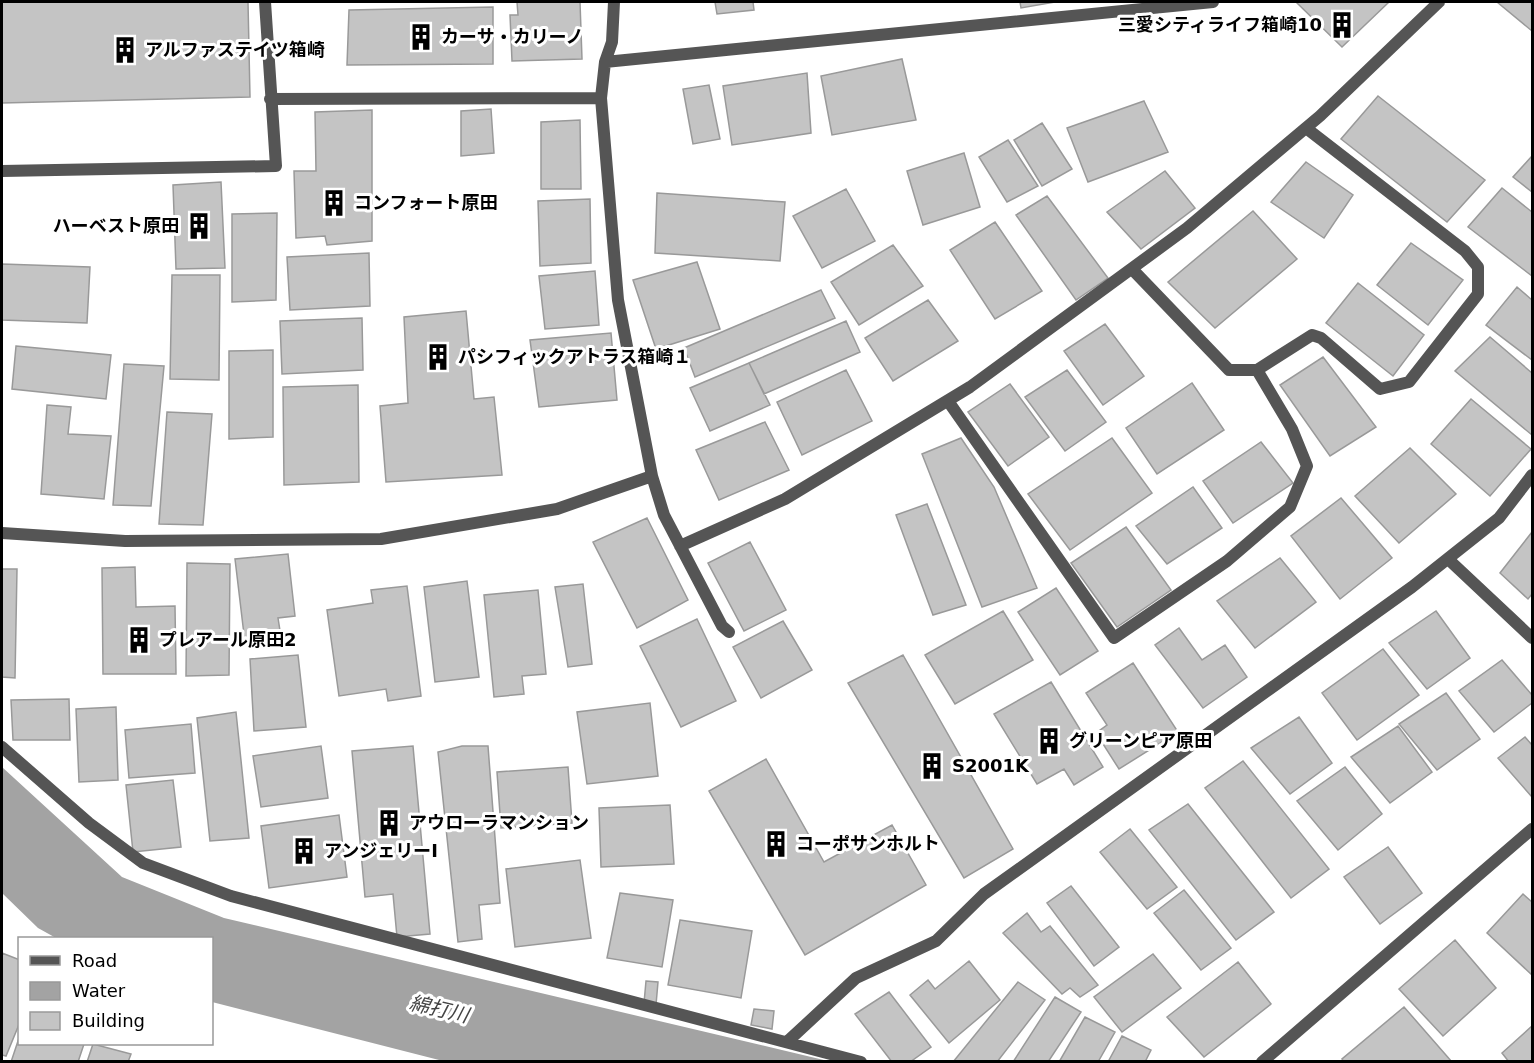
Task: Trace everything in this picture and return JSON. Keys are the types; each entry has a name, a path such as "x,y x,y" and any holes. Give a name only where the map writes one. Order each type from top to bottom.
{"street":[{"path":"2,171 276,166 265,2"},
{"path":"614,2 612,42 605,62 601,98 618,300 652,476 664,515 722,626 729,632"},
{"path":"605,62 1213,2"},
{"path":"680,546 785,500 970,387 1187,228 1306,128 1438,2"},
{"path":"270,99 601,98"},
{"path":"1132,269 1229,370 1257,370 1312,335 1321,339 1380,388 1409,382 1478,294 1478,267 1465,251 1306,128"},
{"path":"948,401 1114,638 1227,561 1290,507 1307,466 1292,429 1257,370"},
{"path":"788,1041 856,978 936,941 984,894 1448,559 1499,518 1533,475"},
{"path":"2,533 125,541 381,539 557,509 652,476"},
{"path":"1448,559 1533,638"},
{"path":"2,747 88,823 143,863 231,896 861,1062"},
{"path":"1262,1062 1533,829"}],"water":[{"name":"綿打川","path":"2,767 122,877 224,918 828,1061 443,1061 213,1002 213,937 54,937 38,928 2,893"}],"building":[{"name":"アルファステイツ箱崎","path":"2,2 248,2 250,97 2,103"},
{"path":"517,2 580,2 582,59 512,61 510,15 518,15"},
{"path":"715,2 753,2 754,10 717,14"},
{"path":"1020,2 1055,2 1021,8"},
{"name":"三愛シティライフ箱崎10","path":"1296,2 1389,2 1342,47"},
{"path":"1497,2 1532,2 1532,31"},
{"name":"カーサ・カリーノ","path":"493,7 493,64 347,65 349,10"},
{"path":"902,59 916,120 832,135 821,76"},
{"path":"807,73 811,133 732,145 723,86"},
{"path":"709,85 720,139 693,144 683,89"},
{"path":"1378,96 1485,180 1447,222 1341,139"},
{"path":"1144,101 1168,152 1088,182 1067,128"},
{"path":"491,109 494,153 461,156 461,111"},
{"name":"コンフォート原田","path":"372,110 372,241 327,245 325,236 296,238 294,171 316,171 315,112"},
{"path":"580,120 581,189 541,189 541,122"},
{"path":"1042,123 1072,169 1042,186 1014,140"},
{"path":"1008,140 1038,186 1007,202 979,157"},
{"path":"964,153 980,207 923,225 907,171"},
{"path":"1532,156 1532,192 1513,177"},
{"path":"1306,162 1353,195 1324,238 1271,202"},
{"path":"1165,171 1195,208 1141,249 1107,212"},
{"name":"ハーベスト原田","path":"221,182 225,268 176,269 173,185"},
{"path":"1502,188 1532,212 1532,276 1468,227"},
{"path":"846,189 875,241 822,268 793,216"},
{"path":"657,193 785,202 780,261 655,253"},
{"path":"1047,196 1108,278 1076,300 1016,215"},
{"path":"590,199 591,263 540,266 538,201"},
{"path":"1253,211 1297,259 1215,328 1168,282"},
{"path":"277,213 276,300 232,302 232,214"},
{"path":"995,222 1042,291 995,319 950,250"},
{"path":"1411,243 1463,280 1428,325 1377,285"},
{"path":"893,245 923,286 859,325 831,282"},
{"path":"369,253 370,306 290,310 287,257"},
{"path":"697,262 720,329 656,349 633,280"},
{"path":"2,264 90,267 87,323 2,320"},
{"path":"595,271 599,325 545,329 539,276"},
{"path":"172,275 220,275 219,380 170,379"},
{"path":"1358,283 1424,335 1393,376 1326,323"},
{"path":"1517,287 1532,300 1532,360 1486,325"},
{"path":"821,290 835,318 695,377 684,348"},
{"path":"928,300 958,341 893,381 865,338"},
{"name":"パシフィックアトラス箱崎１","path":"466,311 474,399 494,397 502,475 386,482 380,406 408,403 404,317"},
{"path":"362,318 363,370 282,374 280,321"},
{"path":"846,321 860,352 764,394 749,363"},
{"path":"1105,324 1144,376 1103,405 1064,351"},
{"path":"611,333 617,400 539,407 530,340"},
{"path":"1490,337 1532,373 1532,435 1455,371"},
{"path":"16,346 111,355 106,399 12,389"},
{"path":"273,350 273,437 229,439 229,351"},
{"path":"1323,357 1376,427 1330,456 1280,385"},
{"path":"749,363 770,405 710,431 690,388"},
{"path":"124,364 164,366 151,506 113,505"},
{"path":"846,370 872,421 802,455 777,402"},
{"path":"1067,370 1106,422 1065,451 1025,397"},
{"path":"1192,383 1224,430 1157,474 1126,428"},
{"path":"1010,384 1049,437 1008,466 968,412"},
{"path":"358,385 359,482 284,485 283,387"},
{"path":"1471,399 1531,449 1490,496 1431,444"},
{"path":"47,405 71,407 68,434 111,436 104,499 41,494"},
{"path":"167,412 212,414 203,525 159,524"},
{"path":"765,422 789,470 719,500 696,450"},
{"path":"961,438 994,487 1037,588 982,607 922,454"},
{"path":"1112,438 1152,493 1070,550 1028,494"},
{"path":"1261,442 1293,483 1233,523 1203,481"},
{"path":"1410,448 1456,494 1399,543 1355,496"},
{"path":"1193,487 1222,528 1167,564 1136,526"},
{"path":"1341,498 1392,558 1340,599 1291,536"},
{"path":"927,504 966,605 933,615 896,515"},
{"path":"647,518 688,600 637,628 593,542"},
{"path":"1126,527 1171,590 1117,627 1071,563"},
{"path":"1532,532 1532,594 1528,599 1500,573"},
{"path":"750,542 786,610 744,631 708,563"},
{"path":"288,554 295,616 278,618 281,637 245,643 235,559"},
{"path":"1280,558 1316,602 1255,648 1217,601"},
{"path":"187,563 230,564 229,675 186,676"},
{"name":"プレアール原田2","path":"135,567 136,607 175,606 176,674 103,674 102,568"},
{"path":"2,569 17,569 15,678 2,677"},
{"path":"467,581 479,677 435,682 424,587"},
{"path":"583,584 592,664 568,667 555,587"},
{"path":"407,586 421,696 388,701 386,689 339,696 327,610 373,603 371,590"},
{"path":"1056,588 1098,651 1060,675 1018,612"},
{"path":"538,590 546,674 522,676 524,694 494,697 484,595"},
{"path":"1003,611 1033,660 955,704 925,655"},
{"path":"1436,611 1470,658 1427,689 1389,643"},
{"path":"697,619 736,701 681,727 640,646"},
{"path":"783,621 812,670 761,698 733,647"},
{"path":"1179,628 1202,660 1225,645 1247,677 1203,708 1155,645"},
{"path":"1383,649 1419,695 1357,740 1322,693"},
{"path":"298,655 306,727 254,731 250,659"},
{"name":"S2001K","path":"903,655 1013,849 964,878 848,683"},
{"path":"1502,660 1532,695 1532,703 1494,732 1459,691"},
{"path":"1133,663 1178,732 1119,769 1096,733 1107,725 1086,693"},
{"name":"グリーンピア原田","path":"1051,682 1103,767 1074,785 1064,769 1037,784 994,714"},
{"path":"1446,693 1480,739 1437,770 1399,724"},
{"path":"69,699 70,740 13,740 11,700"},
{"path":"650,703 658,776 587,784 577,712"},
{"path":"116,707 118,780 79,782 76,709"},
{"path":"236,712 249,838 210,841 197,718"},
{"path":"1299,717 1332,763 1290,794 1251,748"},
{"path":"191,724 195,773 129,778 125,730"},
{"path":"1398,726 1432,772 1390,803 1351,757"},
{"path":"1525,737 1532,745 1532,797 1498,758"},
{"path":"321,746 328,798 261,807 253,756"},
{"name":"アウローラマンション","path":"413,746 430,934 397,937 393,894 365,897 352,751"},
{"path":"462,746 488,746 500,903 479,905 482,939 458,942 438,752"},
{"name":"コーポサンホルト","path":"766,759 824,862 892,825 926,885 805,955 709,791"},
{"path":"1243,761 1329,869 1291,898 1205,788"},
{"path":"568,767 572,823 501,828 497,772"},
{"path":"1345,767 1382,814 1338,850 1297,801"},
{"path":"173,780 181,847 133,852 126,785"},
{"path":"1188,804 1274,912 1236,940 1149,830"},
{"path":"670,805 674,864 601,867 599,808"},
{"name":"アンジェリーⅠ","path":"339,815 347,877 269,888 261,826"},
{"path":"1130,829 1177,887 1147,909 1100,852"},
{"path":"1388,847 1422,893 1380,924 1344,877"},
{"path":"580,860 591,938 515,947 506,869"},
{"path":"1071,886 1119,947 1094,966 1047,903"},
{"path":"1184,890 1231,948 1201,970 1154,913"},
{"path":"620,893 673,900 662,967 607,958"},
{"path":"1523,894 1532,902 1532,975 1487,933"},
{"path":"1027,913 1041,932 1050,926 1098,985 1080,997 1070,988 1062,994 1003,933"},
{"path":"680,920 752,931 741,998 668,985"},
{"path":"1455,940 1496,988 1443,1036 1399,989"},
{"path":"2,953 18,959 18,1027 6,1056 2,1055"},
{"path":"1153,954 1181,988 1122,1032 1094,997"},
{"path":"969,961 1000,1000 949,1043 910,995 928,980 935,989"},
{"path":"1238,962 1271,1004 1204,1057 1167,1017"},
{"path":"646,981 658,982 656,1005 644,1003"},
{"path":"1018,982 1045,1000 997,1062 953,1062"},
{"path":"889,992 931,1047 910,1062 892,1062 855,1014"},
{"path":"1055,997 1081,1012 1048,1062 1013,1062"},
{"path":"1404,1007 1452,1062 1344,1062 1342,1059"},
{"path":"754,1009 774,1011 772,1029 751,1025"},
{"path":"1085,1017 1115,1032 1098,1062 1059,1062"},
{"path":"1532,1026 1532,1062 1509,1062 1502,1053"},
{"path":"1122,1036 1151,1050 1145,1062 1108,1062"},
{"path":"18,1041 18,1045 84,1045 78,1062 11,1062"},
{"path":"93,1045 131,1054 128,1062 87,1062"}],"place":[{"name":"三愛シティライフ箱崎10","path":"1342,25"},
{"name":"カーサ・カリーノ","path":"421,37"},
{"name":"アルファステイツ箱崎","path":"125,50"},
{"name":"コンフォート原田","path":"334,203"},
{"name":"ハーベスト原田","path":"199,226"},
{"name":"パシフィックアトラス箱崎１","path":"438,357"},
{"name":"プレアール原田2","path":"139,640"},
{"name":"グリーンピア原田","path":"1049,741"},
{"name":"S2001K","path":"932,766"},
{"name":"アウローラマンション","path":"389,823"},
{"name":"コーポサンホルト","path":"776,844"},
{"name":"アンジェリーⅠ","path":"304,851"}]}
